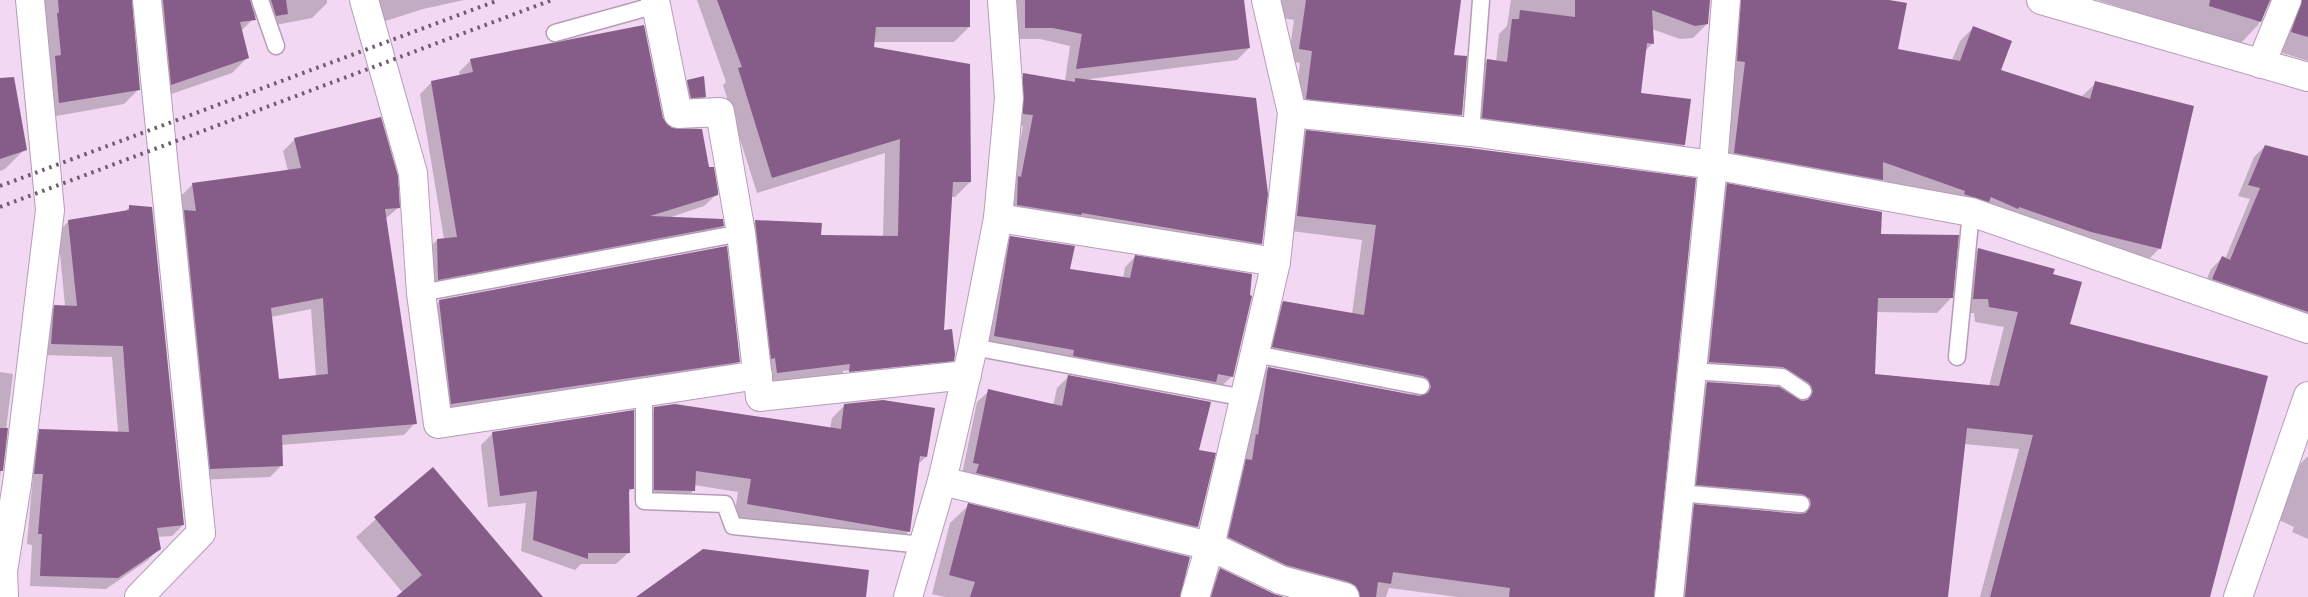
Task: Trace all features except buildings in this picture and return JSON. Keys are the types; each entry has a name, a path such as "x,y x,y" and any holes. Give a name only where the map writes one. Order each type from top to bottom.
{"street":[{"path":"4,597 9,484 50,210 30,0"},
{"path":"139,597 201,533 147,0"},
{"path":"364,0 413,173 421,293 438,424 644,394 758,375"},
{"path":"908,597 942,481 973,348 998,218 1009,98 1002,0"},
{"path":"1195,597 1210,546 1246,398 1276,262 1292,113 1266,0"},
{"path":"1669,597 1713,165 1726,0"},
{"path":"2041,0 2308,77"},
{"path":"2261,64 2287,0"},
{"path":"655,2 678,114 720,112 741,233 760,397 967,375"},
{"path":"1292,113 1471,132 1713,165 1971,212 2308,329"},
{"path":"998,218 1276,262"},
{"path":"2238,597 2308,396"},
{"path":"942,481 1210,546 1281,580 1344,597"}],"lane":[{"path":"260,0 276,46"},
{"path":"1471,132 1481,0"},
{"path":"555,33 655,2"},
{"path":"1957,357 1971,212"},
{"path":"421,293 741,233"},
{"path":"973,348 1246,398"},
{"path":"1255,354 1421,386"},
{"path":"1692,371 1782,377 1803,391"},
{"path":"644,394 644,501 725,504 733,526 923,545"},
{"path":"1679,493 1801,504"}],"railway":[{"path":"0,186 499,0"},
{"path":"0,207 552,0"}]}
